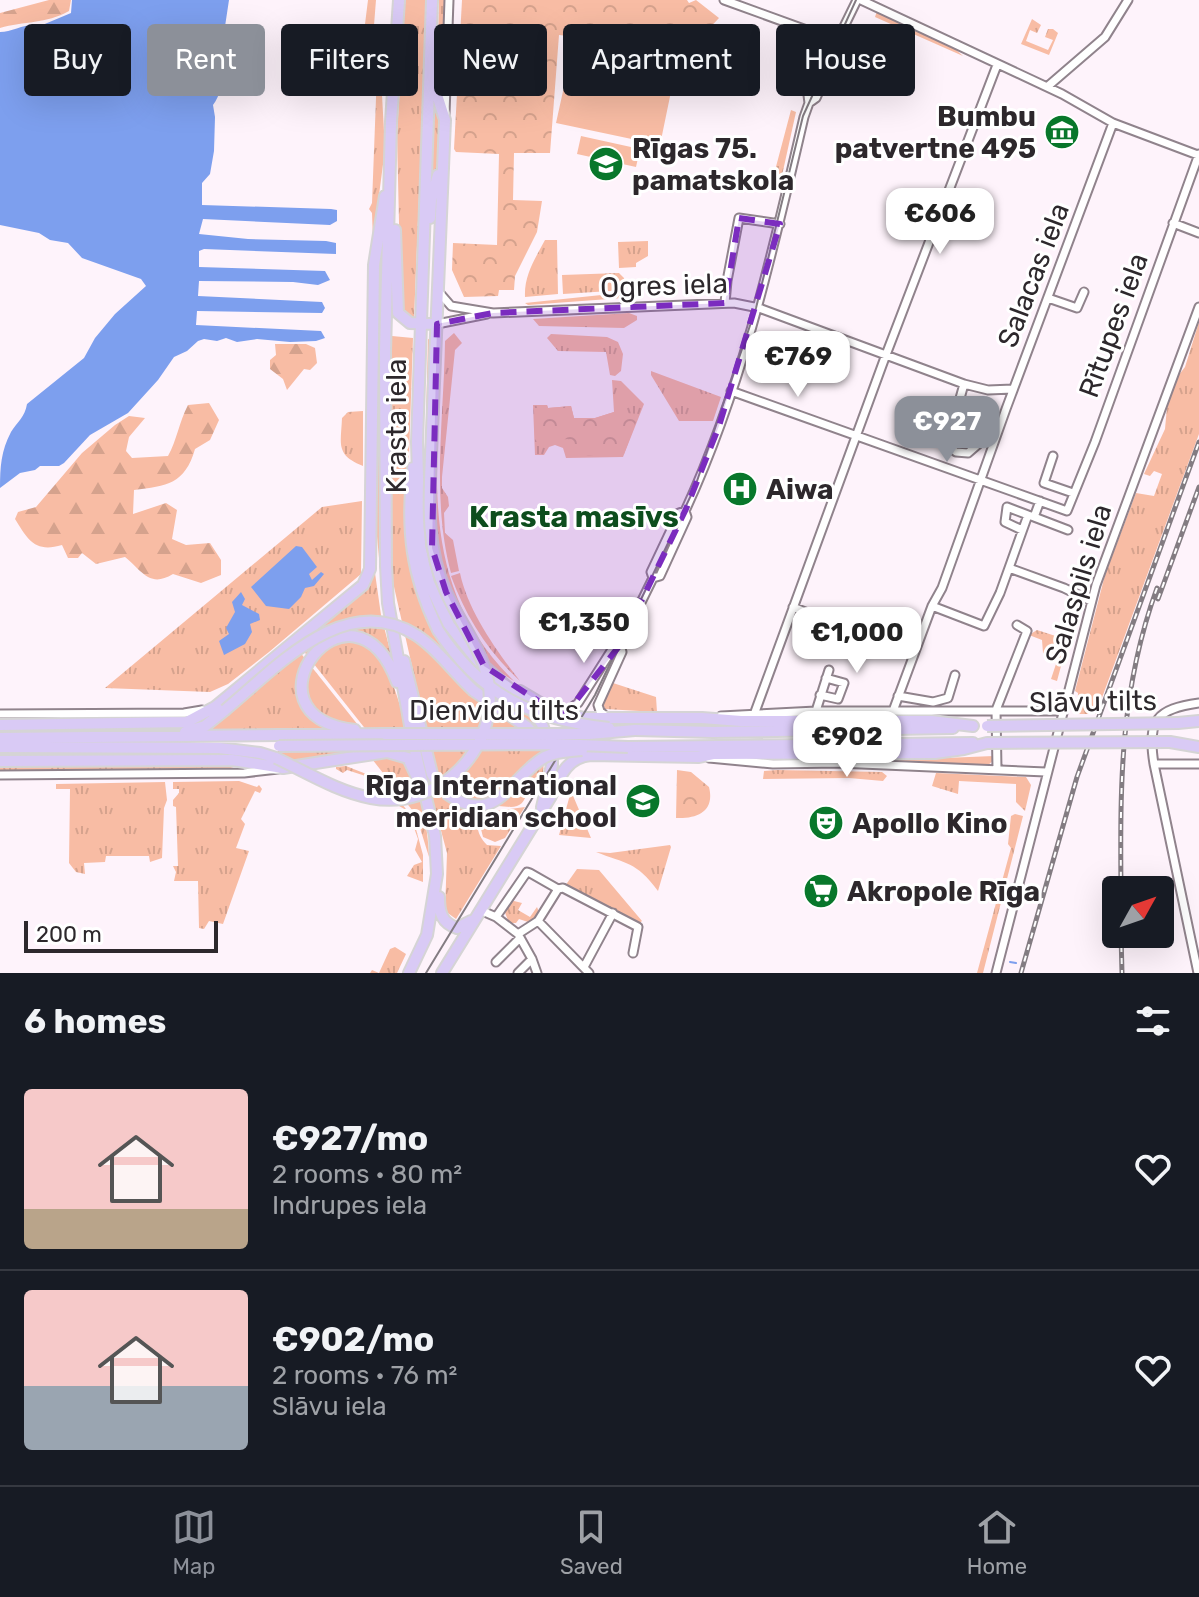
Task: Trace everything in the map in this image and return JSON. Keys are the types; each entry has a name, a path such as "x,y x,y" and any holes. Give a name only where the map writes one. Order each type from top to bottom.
{"highway":[{"name":"Krasta iela","path":"399,0 385,352 388,603 435,836 437,884"},
{"name":"Krasta iela","path":"432,0 417,442 420,546 438,605 459,640 537,717 552,756 550,782 542,807"},
{"path":"0,747 219,748 260,753 358,795 392,800 416,796 441,785 459,771 475,751 487,720 489,686 483,662 446,592 435,559 429,525 445,120 430,67"},
{"path":"424,260 431,200 444,157"},
{"path":"390,166 397,308 406,321 437,324"},
{"path":"119,737 195,730 363,585 370,569 374,265 390,166"},
{"path":"417,442 411,487 412,561 422,597 438,630 463,664 510,701 555,719 635,730"},
{"path":"370,524 378,572 388,603"},
{"path":"0,725 187,722 222,707 315,638 336,627 366,622 395,626 415,635 474,691 527,727 538,739 546,759 542,807"},
{"path":"385,734 330,725 316,716 306,703 302,689 303,670 315,650 329,641 352,637 367,641 379,649 391,666 409,712"},
{"path":"396,637 436,784 465,803 491,803 508,793 549,755 628,747"},
{"path":"507,685 562,714 584,718 931,721 973,726"},
{"path":"619,756 611,752 607,744 606,730 613,721 631,718"},
{"name":"Slāvu tilts","path":"987,726 1199,723"},
{"name":"Dienvidu tilts","path":"219,748 385,734 933,730 987,726"},
{"name":"Dienvidu tilts","path":"0,738 119,737 628,747 987,743"},
{"path":"442,973 563,772 576,758 935,753 987,743"},
{"name":"Slāvu tilts","path":"987,743 1199,744"},
{"path":"0,761 232,760 283,768 395,753 412,763 426,803"},
{"path":"437,884 441,915 446,922 457,928 467,925 478,914"},
{"path":"409,973 427,935 437,884"}],"street":[{"path":"445,120 449,0"},
{"path":"724,0 790,24"},
{"path":"846,24 859,0 1047,87 1113,123 1199,155"},
{"path":"1047,87 1105,37 1128,0"},
{"path":"755,712 886,354 997,65"},
{"path":"562,714 578,703 613,648 620,645 653,578 660,576 687,517 685,511 731,391 758,308 804,117 809,103 817,96"},
{"name":"Salacas iela","path":"893,711 932,606 942,588 1113,123"},
{"name":"Rītupes iela","path":"1040,501 1067,511 1199,155"},
{"path":"725,303 739,218 780,224"},
{"path":"1173,223 1199,233"},
{"name":"Ogres iela","path":"438,291 451,306 493,313"},
{"path":"1048,298 1077,308 1084,292"},
{"name":"Ogres iela","path":"437,324 493,313 725,303 758,308 964,384 988,390 1013,389"},
{"name":"Salaspils iela","path":"996,973 1091,601 1199,307"},
{"path":"964,384 958,414 941,441 956,452 968,453 1000,426"},
{"path":"731,391 1040,501 1022,530 984,626 932,606"},
{"path":"1053,456 1044,483 1073,493"},
{"path":"1022,530 1005,522 1007,507 1068,530"},
{"path":"1009,568 1091,601"},
{"path":"793,607 828,621 840,631 913,655"},
{"path":"997,769 996,710 1027,631 1017,625"},
{"path":"607,718 598,705 622,652 620,645"},
{"path":"816,711 820,695 828,674 844,683 838,699 820,695"},
{"path":"898,696 933,702 948,698 955,675"},
{"path":"1198,973 1154,764 1151,735 1155,722 1167,710 1199,703"},
{"path":"0,714 193,713 222,707"},
{"path":"702,718 755,712 1063,711"},
{"path":"699,757 773,764 838,763 1046,772"},
{"path":"1154,764 1199,764"},
{"path":"0,775 244,773 283,768"},
{"path":"496,917 527,872 638,927 633,953"},
{"path":"496,883 510,895"},
{"path":"496,962 519,936 538,921 558,889"},
{"path":"538,921 586,970 613,913"},
{"path":"478,914 496,917 519,936 537,973"},
{"path":"518,973 532,959"}],"highlighted area":[{"path":"739,218 780,224 719,426 686,509 620,645 568,711 552,710 484,666 446,592 432,548 437,324 493,313 725,303"}],"green space":[{"path":"49,0 71,0 69,11 52,18 0,28 0,13"},
{"path":"368,0 376,0 374,24 365,24"},
{"path":"405,0 427,0 414,319 401,309 397,135 399,96 418,96 418,24 404,24"},
{"path":"439,0 446,0 445,24 438,24"},
{"path":"462,0 687,0 689,3 696,0 719,18 713,24 563,24 563,35 559,35 550,153 514,153 513,200 542,201 537,232 515,276 514,290 499,290 498,296 464,297 452,270 453,243 497,245 499,154 456,152 457,96 547,96 547,24 461,24"},
{"path":"877,11 904,24 891,24 875,17"},
{"path":"1032,19 1041,25 1037,33 1030,30 1026,41 1048,50 1053,40 1045,37 1048,29 1058,33 1049,55 1021,44"},
{"path":"915,29 954,48 963,56 915,35"},
{"path":"563,91 563,96 670,96 660,145 556,123"},
{"path":"376,96 382,96 385,149 373,241 372,213 369,209 372,203"},
{"path":"433,96 441,132 437,168 430,192"},
{"path":"791,110 796,112 781,180 773,178"},
{"path":"581,136 640,149 636,167 577,154"},
{"path":"545,240 557,240 558,294 525,297 528,274"},
{"path":"648,241 648,256 636,263 636,267 619,268 618,242"},
{"path":"619,273 624,278 626,290 563,294 562,275"},
{"path":"630,292 636,297 525,303"},
{"path":"629,313 637,316 637,320 624,328 539,326 533,319"},
{"path":"1199,322 1199,434 1096,714 1077,714 1078,693 1075,691 1105,575 1136,493 1154,496 1162,474 1154,471 1150,476 1144,474 1165,429 1167,407 1178,376 1185,367"},
{"path":"454,333 462,343 455,350 442,477 442,488 449,506 444,513 445,533 453,540 459,571 451,573 441,516 440,458 445,341"},
{"path":"551,334 607,337 618,342 623,354 621,371 615,376 610,375 606,352 558,351 547,338"},
{"path":"376,335 380,335 380,569 374,503"},
{"path":"392,336 413,338 406,544 420,602 434,631 415,527 444,626 479,669 525,706 543,740 471,694 517,724 532,738 541,751 543,770 537,788 520,805 495,806 478,819 478,830 487,845 501,846 456,919 445,911 447,853 423,763 433,792 436,772 392,578"},
{"path":"428,339 442,343 437,479 439,522 447,564 460,605 482,644 514,681 484,659 461,636 445,611 434,584 428,555 424,491"},
{"path":"275,344 306,344 315,348 317,363 310,370 304,369 287,390 283,379 270,369 270,360 276,355"},
{"path":"651,371 721,397 713,421 679,421"},
{"path":"612,380 621,381 644,404 623,457 566,458 563,448 555,445 549,447 544,455 535,455 533,405 547,405 548,408 571,406 574,418 595,418 614,412"},
{"path":"209,403 219,420 210,440 195,449 186,470 173,481 134,490 133,514 166,503 177,510 172,539 186,545 210,543 221,560 221,575 201,583 173,574 152,579 125,557 96,564 82,553 78,558 68,558 62,545 39,546 24,533 15,519 18,512 36,507 82,453 115,425 129,416 145,418 129,437 126,451 132,458 168,456 188,405"},
{"path":"547,405 548,408 571,406 574,418 595,418 614,412 639,414 624,454 569,456 568,439 535,442 534,406"},
{"path":"363,411 363,466 348,458 341,442 342,418 348,412"},
{"path":"362,501 361,574 228,684 210,692 105,688 322,507"},
{"path":"374,566 381,615 393,662 380,647 365,637 347,633 328,637 361,642 378,656 393,684 415,762 370,750 367,731 298,644 363,591"},
{"path":"460,573 476,616 520,681 488,646 471,620 451,576"},
{"path":"1037,630 1068,640 1057,681 1051,679 1057,661 1043,653 1042,640 1029,635"},
{"path":"295,646 358,725 366,752 283,764 215,756 252,756 274,762 279,750 278,732 204,731 227,714 222,706"},
{"path":"613,683 656,697 657,712 605,709 603,703"},
{"path":"388,755 406,762 416,780 429,857 416,815 372,759"},
{"path":"994,756 988,765 801,760 920,759"},
{"path":"227,766 237,769 0,773 0,767"},
{"path":"346,766 384,781 407,811 390,801 384,782 336,769"},
{"path":"677,770 691,772 709,787 707,808 698,815 676,818"},
{"path":"764,771 882,772 887,776 883,781 849,778 763,779"},
{"path":"936,773 1026,777 1031,785 1025,811 1016,802 1016,784 959,781 958,794 932,786"},
{"path":"239,781 259,785 262,789 260,793 255,791 241,819 245,824 236,848 249,851 223,924 209,921 204,929 199,928 198,881 174,881 176,872 173,866 178,866 176,807 173,800 179,789 173,789 173,782"},
{"path":"165,782 167,800 162,858 150,862 149,856 106,856 105,862 84,863 85,874 76,872 69,863 70,789 56,789 56,784"},
{"path":"571,791 591,838 559,835"},
{"path":"525,807 505,838 495,842 483,837 480,825 489,812"},
{"path":"408,812 413,818 423,855 423,882 407,876 414,865 422,862 415,850 418,839"},
{"path":"1011,816 1023,816 983,973 977,973 1011,848 1008,844"},
{"path":"670,845 658,891 637,869 596,852 610,853"},
{"path":"577,869 599,870 642,921 638,924 565,886"},
{"path":"514,901 522,903 518,910 530,917 537,907 539,912 531,923 519,919 516,923 509,923 504,910"},
{"path":"395,947 406,954 397,973 379,973 390,949"}],"water":[{"path":"72,0 229,0 225,24 147,24 147,96 218,96 213,105 214,151 210,174 202,183 202,205 331,209 337,210 337,221 330,225 203,219 199,234 326,241 336,243 336,254 199,251 199,267 325,271 330,280 318,285 199,281 198,296 322,302 325,308 322,313 197,311 196,325 321,331 325,338 290,342 257,339 237,342 226,338 198,341 174,357 128,413 90,435 64,463 20,473 0,488 5,446 27,404 84,358 95,338 115,314 146,286 141,279 82,258 68,243 0,225 0,32 24,27 24,96 131,96 131,24 45,24 71,13"},
{"path":"296,546 302,547 317,567 309,574 312,580 321,572 324,574 314,586 305,588 289,609 266,606 251,587"},
{"path":"241,592 245,599 242,605 259,614 260,620 250,624 252,632 245,644 224,655 219,641 229,634 226,628 235,612 232,602"}],"waterway":[{"path":"1010,962 1016,963"}],"tram line":[{"path":"426,973 595,695 695,487 756,308 803,116 856,0"}],"railway":[{"path":"1021,973 1077,777 1199,442"},
{"path":"1158,599 1199,487"},
{"path":"1121,876 1122,774 1129,700 1145,626 1157,588"},
{"path":"1121,948 1122,973"}],"place":[{"name":"Bumbu patvertne 495","path":"1062,132"},
{"name":"Rīgas 75. pamatskola","path":"606,164"},
{"name":"Aiwa","path":"740,489"},
{"name":"Rīga International meridian school","path":"643,801"},
{"name":"Apollo Kino","path":"826,823"},
{"name":"Akropole Rīga","path":"821,891"}],"district":[{"name":"Krasta masīvs","path":"574,517"}]}
